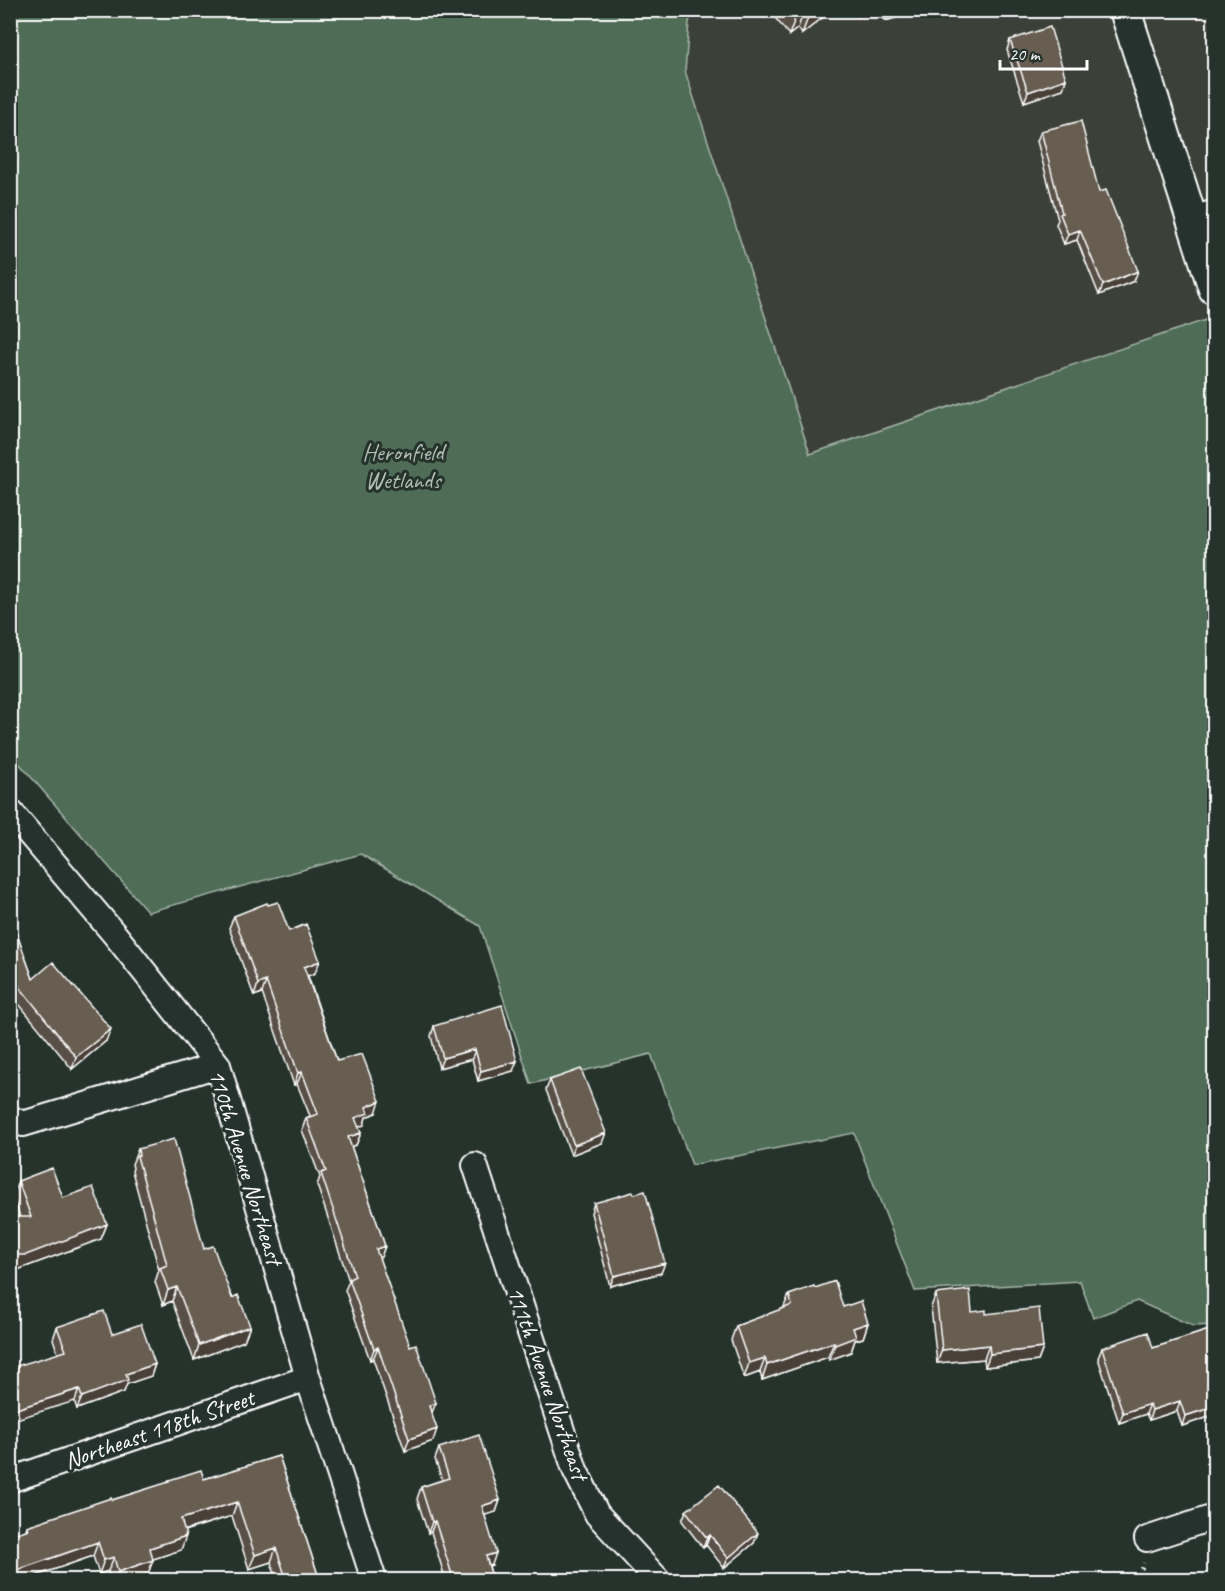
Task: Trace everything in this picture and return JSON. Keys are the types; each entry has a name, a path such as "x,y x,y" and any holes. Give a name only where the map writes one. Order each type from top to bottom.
{"street":[{"path":"1125,10 1202,210 1215,289"},
{"name":"110th Avenue Northeast","path":"10,811 116,936 218,1065 308,1378 374,1581"},
{"path":"10,1118 23,1124 218,1065"},
{"name":"111th Avenue Northeast","path":"476,1165 575,1470 597,1514 658,1581"},
{"name":"Northeast 118th Street","path":"10,1480 308,1378"},
{"path":"1147,1539 1215,1517"}],"shaded area":[{"path":"693,11 1214,11 1214,317 810,454 685,71 689,22"}],"green space":[{"name":"Heronfield Wetlands","path":"10,11 693,11 689,22 685,71 810,454 1214,317 1214,1325 1193,1326 1137,1301 1093,1318 1080,1281 915,1291 854,1133 692,1165 651,1054 531,1084 480,926 361,854 148,912 11,754"}],"building":[{"path":"791,10 803,10 796,16"},
{"path":"1050,27 1066,79 1028,92 1010,40"},
{"path":"1081,121 1099,192 1106,190 1138,271 1103,285 1080,230 1068,234 1060,214 1062,213 1041,131"},
{"path":"278,902 289,931 306,924 320,961 304,967 337,1061 362,1054 380,1101 366,1107 368,1113 355,1118 361,1133 348,1137 385,1246 376,1249 410,1346 416,1344 436,1403 429,1406 437,1429 409,1439 378,1347 374,1349 349,1279 355,1276 321,1173 326,1171 306,1118 318,1114 302,1072 298,1073 266,981 258,984 234,916 267,903 268,905"},
{"path":"10,915 33,979 53,962 111,1029 76,1057 10,975"},
{"path":"502,1005 517,1061 481,1071 475,1049 443,1058 434,1026"},
{"path":"581,1069 606,1133 574,1145 550,1080"},
{"path":"174,1139 204,1249 213,1246 232,1298 238,1295 250,1326 199,1345 177,1287 168,1290 160,1268 167,1265 137,1156 139,1156 138,1149"},
{"path":"52,1168 63,1198 93,1187 107,1224 26,1255 10,1255 10,1217 31,1217 18,1181"},
{"path":"645,1191 665,1263 614,1276 594,1203"},
{"path":"835,1281 843,1307 861,1301 868,1323 853,1328 856,1337 835,1345 834,1342 767,1365 765,1358 749,1363 736,1326 792,1305 789,1295"},
{"path":"970,1290 972,1312 986,1310 986,1314 1039,1308 1043,1348 990,1354 989,1345 942,1350 936,1294"},
{"path":"104,1311 112,1334 141,1324 155,1364 126,1374 128,1380 82,1397 79,1389 10,1411 10,1368 66,1351 57,1327"},
{"path":"1209,1330 1215,1348 1215,1410 1213,1407 1185,1416 1180,1401 1152,1410 1150,1404 1123,1413 1102,1348 1148,1332 1153,1348"},
{"path":"479,1435 500,1500 482,1506 496,1553 486,1556 493,1581 454,1581 435,1521 432,1522 421,1487 449,1478 439,1448"},
{"path":"279,1456 320,1581 287,1581 276,1548 255,1555 237,1502 181,1519 186,1536 150,1548 153,1560 118,1572 114,1557 104,1560 98,1542 17,1570 20,1581 10,1581 10,1535 29,1529 27,1526 201,1470 204,1479"},
{"path":"719,1485 758,1533 728,1558 710,1535 707,1538 686,1511"}]}
